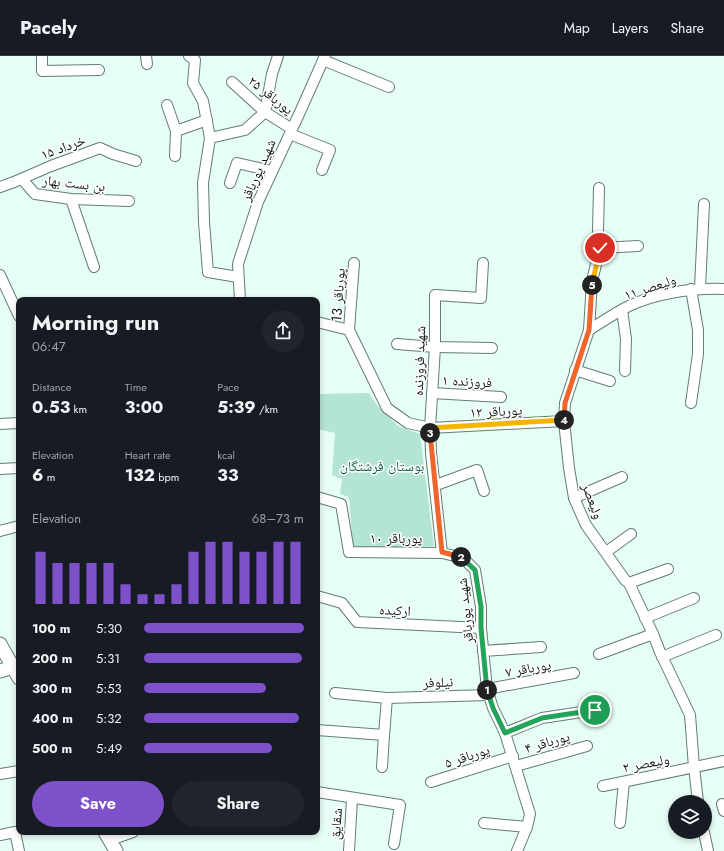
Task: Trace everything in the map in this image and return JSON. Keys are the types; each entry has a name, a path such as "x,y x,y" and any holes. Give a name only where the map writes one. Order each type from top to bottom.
{"street":[{"path":"42,56 42,71 99,70"},
{"path":"189,56 195,60 193,83 203,101 210,138 203,183 208,272 238,277"},
{"path":"210,138 245,130 265,112 272,74 278,56"},
{"path":"324,58 389,87"},
{"name":"شهید پورباقر","path":"240,297 238,264 253,216 324,58"},
{"name":"پورباقر ۲۵","path":"232,82 265,112 291,132 330,150 322,170"},
{"path":"167,105 176,130 175,156"},
{"path":"176,130 207,120"},
{"name":"۱۵ خرداد","path":"0,187 100,148 113,154 136,161"},
{"path":"230,183 237,163 272,171"},
{"name":"بن بست بهار","path":"22,179 35,194 71,199 129,201"},
{"name":"ولیعصر","path":"599,188 598,231 600,248 592,281 589,330 565,403 564,421 569,468 574,498 586,525 625,580 629,583 690,715 697,795"},
{"path":"71,199 94,267"},
{"path":"691,404 698,354 695,289 704,204"},
{"path":"600,248 638,246"},
{"name":"پورباقر 13","path":"350,330 354,263"},
{"name":"شهید فروزنده","path":"430,428 435,347 434,295 481,298 483,263"},
{"path":"0,275 16,310"},
{"name":"ولیعصر ۱۱","path":"589,330 630,306 667,293 695,289 724,289"},
{"path":"622,310 626,339 625,372"},
{"path":"320,326 350,330 388,408 408,423 430,428 442,552"},
{"path":"397,344 435,347 492,348"},
{"path":"575,370 610,381"},
{"name":"فروزنده ۱","path":"432,393 501,396"},
{"name":"پورباقر ۱۲","path":"430,428 564,421"},
{"path":"0,424 16,423"},
{"path":"0,469 16,468"},
{"path":"436,485 477,470 484,492"},
{"path":"574,498 622,477"},
{"name":"پورباقر ۱۰","path":"320,498 341,504 349,552 442,552"},
{"path":"0,530 16,527"},
{"path":"606,552 631,534"},
{"name":"شهید پورباقر","path":"442,552 463,558 475,570 481,607 481,628 488,692 493,708 505,733 530,814 527,827 517,851"},
{"path":"629,583 668,569"},
{"name":"ارکیده","path":"320,597 342,603 357,622 481,628"},
{"path":"645,618 694,598"},
{"path":"599,654 653,634"},
{"path":"662,657 716,636"},
{"path":"0,644 13,669 0,671"},
{"path":"483,651 541,647"},
{"name":"پورباقر ۷","path":"488,692 574,674"},
{"name":"نیلوفر","path":"335,693 387,698 488,692"},
{"path":"382,767 387,698"},
{"path":"505,733 542,718 595,710"},
{"path":"320,730 384,735"},
{"name":"پورباقر ۴","path":"516,766 587,746"},
{"name":"پورباقر ۵","path":"431,782 512,756"},
{"name":"ولیعصر ۲","path":"603,786 724,761"},
{"path":"0,774 16,771"},
{"path":"620,823 624,782"},
{"path":"320,793 400,805 394,844"},
{"name":"شقایق","path":"349,851 352,798"},
{"path":"484,823 527,827"},
{"path":"0,835 15,832 19,851"},
{"path":"110,841 125,835"},
{"path":"705,839 708,851"}],"green space":[{"name":"بوستان فرشتگان","path":"369,393 377,405 398,426 420,434 434,546 353,548 349,497 340,494 342,479 332,475 335,433 320,430 320,394"}],"route":[{"path":"595,710 542,718 505,733 493,708 487,690 481,628 481,607 475,570 463,558 442,552 436,485 431,453 430,428 564,421 565,403 589,330 592,281 600,248"}]}
